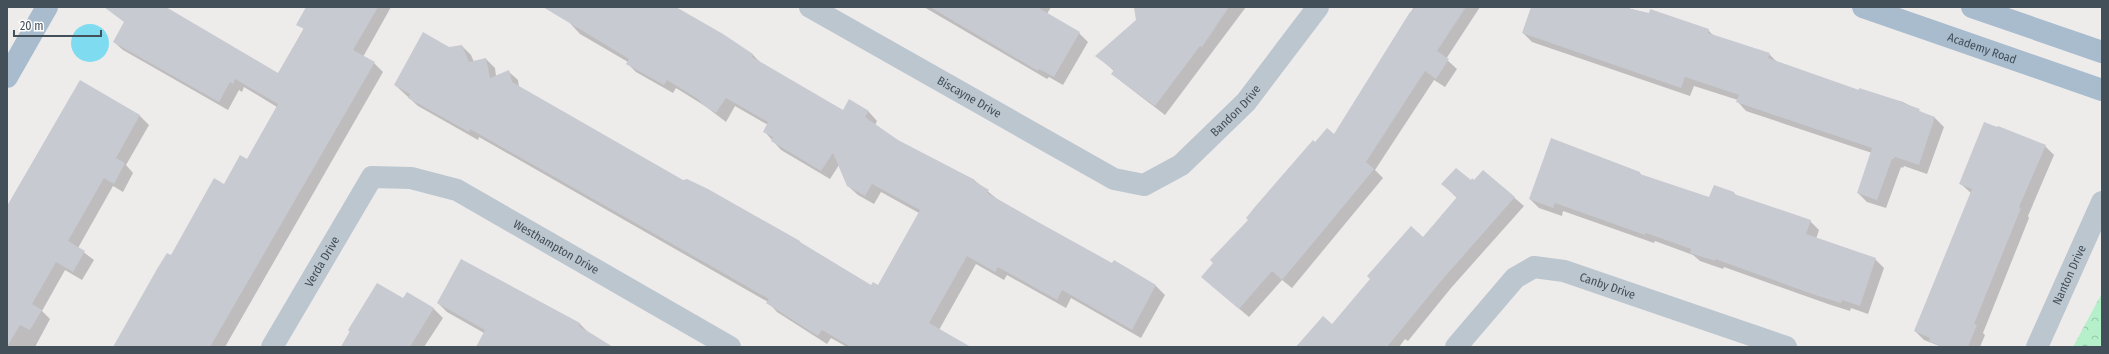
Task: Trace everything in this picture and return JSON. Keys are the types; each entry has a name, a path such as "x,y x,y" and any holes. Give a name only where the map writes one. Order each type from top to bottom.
{"main road":[{"path":"7,77 47,7"},
{"name":"Academy Road","path":"1862,7 2102,90"},
{"path":"1972,7 2102,52"}],"street":[{"name":"Biscayne Drive","path":"810,7 1114,179 1130,182"},
{"name":"Bandon Drive","path":"1130,182 1144,185 1181,165 1246,102 1318,7"},
{"name":"Verda Drive","path":"272,347 372,177"},
{"name":"Westhampton Drive","path":"372,177 411,178 457,190 730,347"},
{"name":"Nanton Drive","path":"2036,347 2102,202"},
{"name":"Canby Drive","path":"1456,347 1515,278 1534,267 1564,271 1786,347"}],"green space":[{"path":"2102,293 2102,347 2073,347"}],"water":[{"path":"86,24 94,24 104,29 108,36 108,50 104,57 94,62 86,62 76,57 74,54 71,47 71,39 76,29 79,27"}],"building":[{"path":"104,7 166,7 278,73 304,29 296,25 306,7 378,7 353,50 375,62 210,347 113,347 167,253 171,255 214,178 224,184 240,155 247,159 278,104 235,79 233,84 230,82 219,102 113,42 124,22"},
{"path":"543,7 676,7 723,34 753,54 752,57 843,110 849,99 869,111 865,117 898,140 975,180 974,181 989,190 987,193 1029,217 1112,263 1114,260 1156,285 1132,330 1062,290 1057,300 998,267 995,272 967,256 929,323 971,347 851,347 822,330 818,336 766,303 769,299 470,129 469,132 408,98 410,94 394,85 423,32 449,47 462,45 469,62 486,58 490,78 509,70 512,82 683,180 687,179 708,189 800,241 871,285 873,282 878,285 920,210 872,184 865,196 847,186 833,153 821,171 771,141 773,137 763,132 768,122 726,98 716,113 703,105 698,99 667,80 664,85 626,64 629,59"},
{"path":"930,7 1037,7 1080,32 1054,77 1039,69 1038,71"},
{"path":"1134,7 1229,7 1202,47 1200,46 1155,106 1111,74 1114,70 1095,56 1136,20"},
{"path":"1415,7 1466,7 1437,51 1449,59 1436,79 1425,71 1366,162 1374,169 1282,280 1272,271 1239,309 1201,277 1213,263 1210,260 1248,220 1246,218 1254,208 1313,140 1315,142 1327,128 1334,134 1410,12 1411,13"},
{"path":"1531,7 1623,7 1649,13 1650,9 1709,29 1708,33 1770,53 1768,58 1859,90 1859,88 1903,102 1920,109 1919,111 1935,117 1919,165 1895,157 1892,159 1877,200 1857,193 1872,148 1736,102 1739,95 1685,77 1681,88 1522,33"},
{"path":"80,80 140,115 116,158 125,163 114,184 104,178 68,241 85,251 73,272 56,262 32,304 42,310 30,330 20,325 7,347 7,206"},
{"path":"1984,122 2046,145 2019,207 2021,208 1974,324 1977,325 1968,347 1943,347 1929,341 1930,338 1914,331 1972,189 1959,184"},
{"path":"1551,138 1640,172 1640,174 1709,197 1714,185 1734,192 1734,194 1811,220 1806,234 1876,258 1860,306 1842,300 1841,303 1818,296 1715,259 1715,261 1690,253 1691,249 1646,233 1645,235 1555,203 1553,208 1529,199"},
{"path":"1456,168 1471,180 1472,178 1474,180 1483,170 1515,197 1442,280 1387,347 1296,347 1323,316 1332,324 1370,279 1367,276 1411,226 1423,237 1457,197 1441,184"},
{"path":"461,259 580,323 579,326 613,347 476,347 485,330 437,303"},
{"path":"377,283 403,298 407,292 434,308 410,347 341,347 350,332 348,330"}]}
